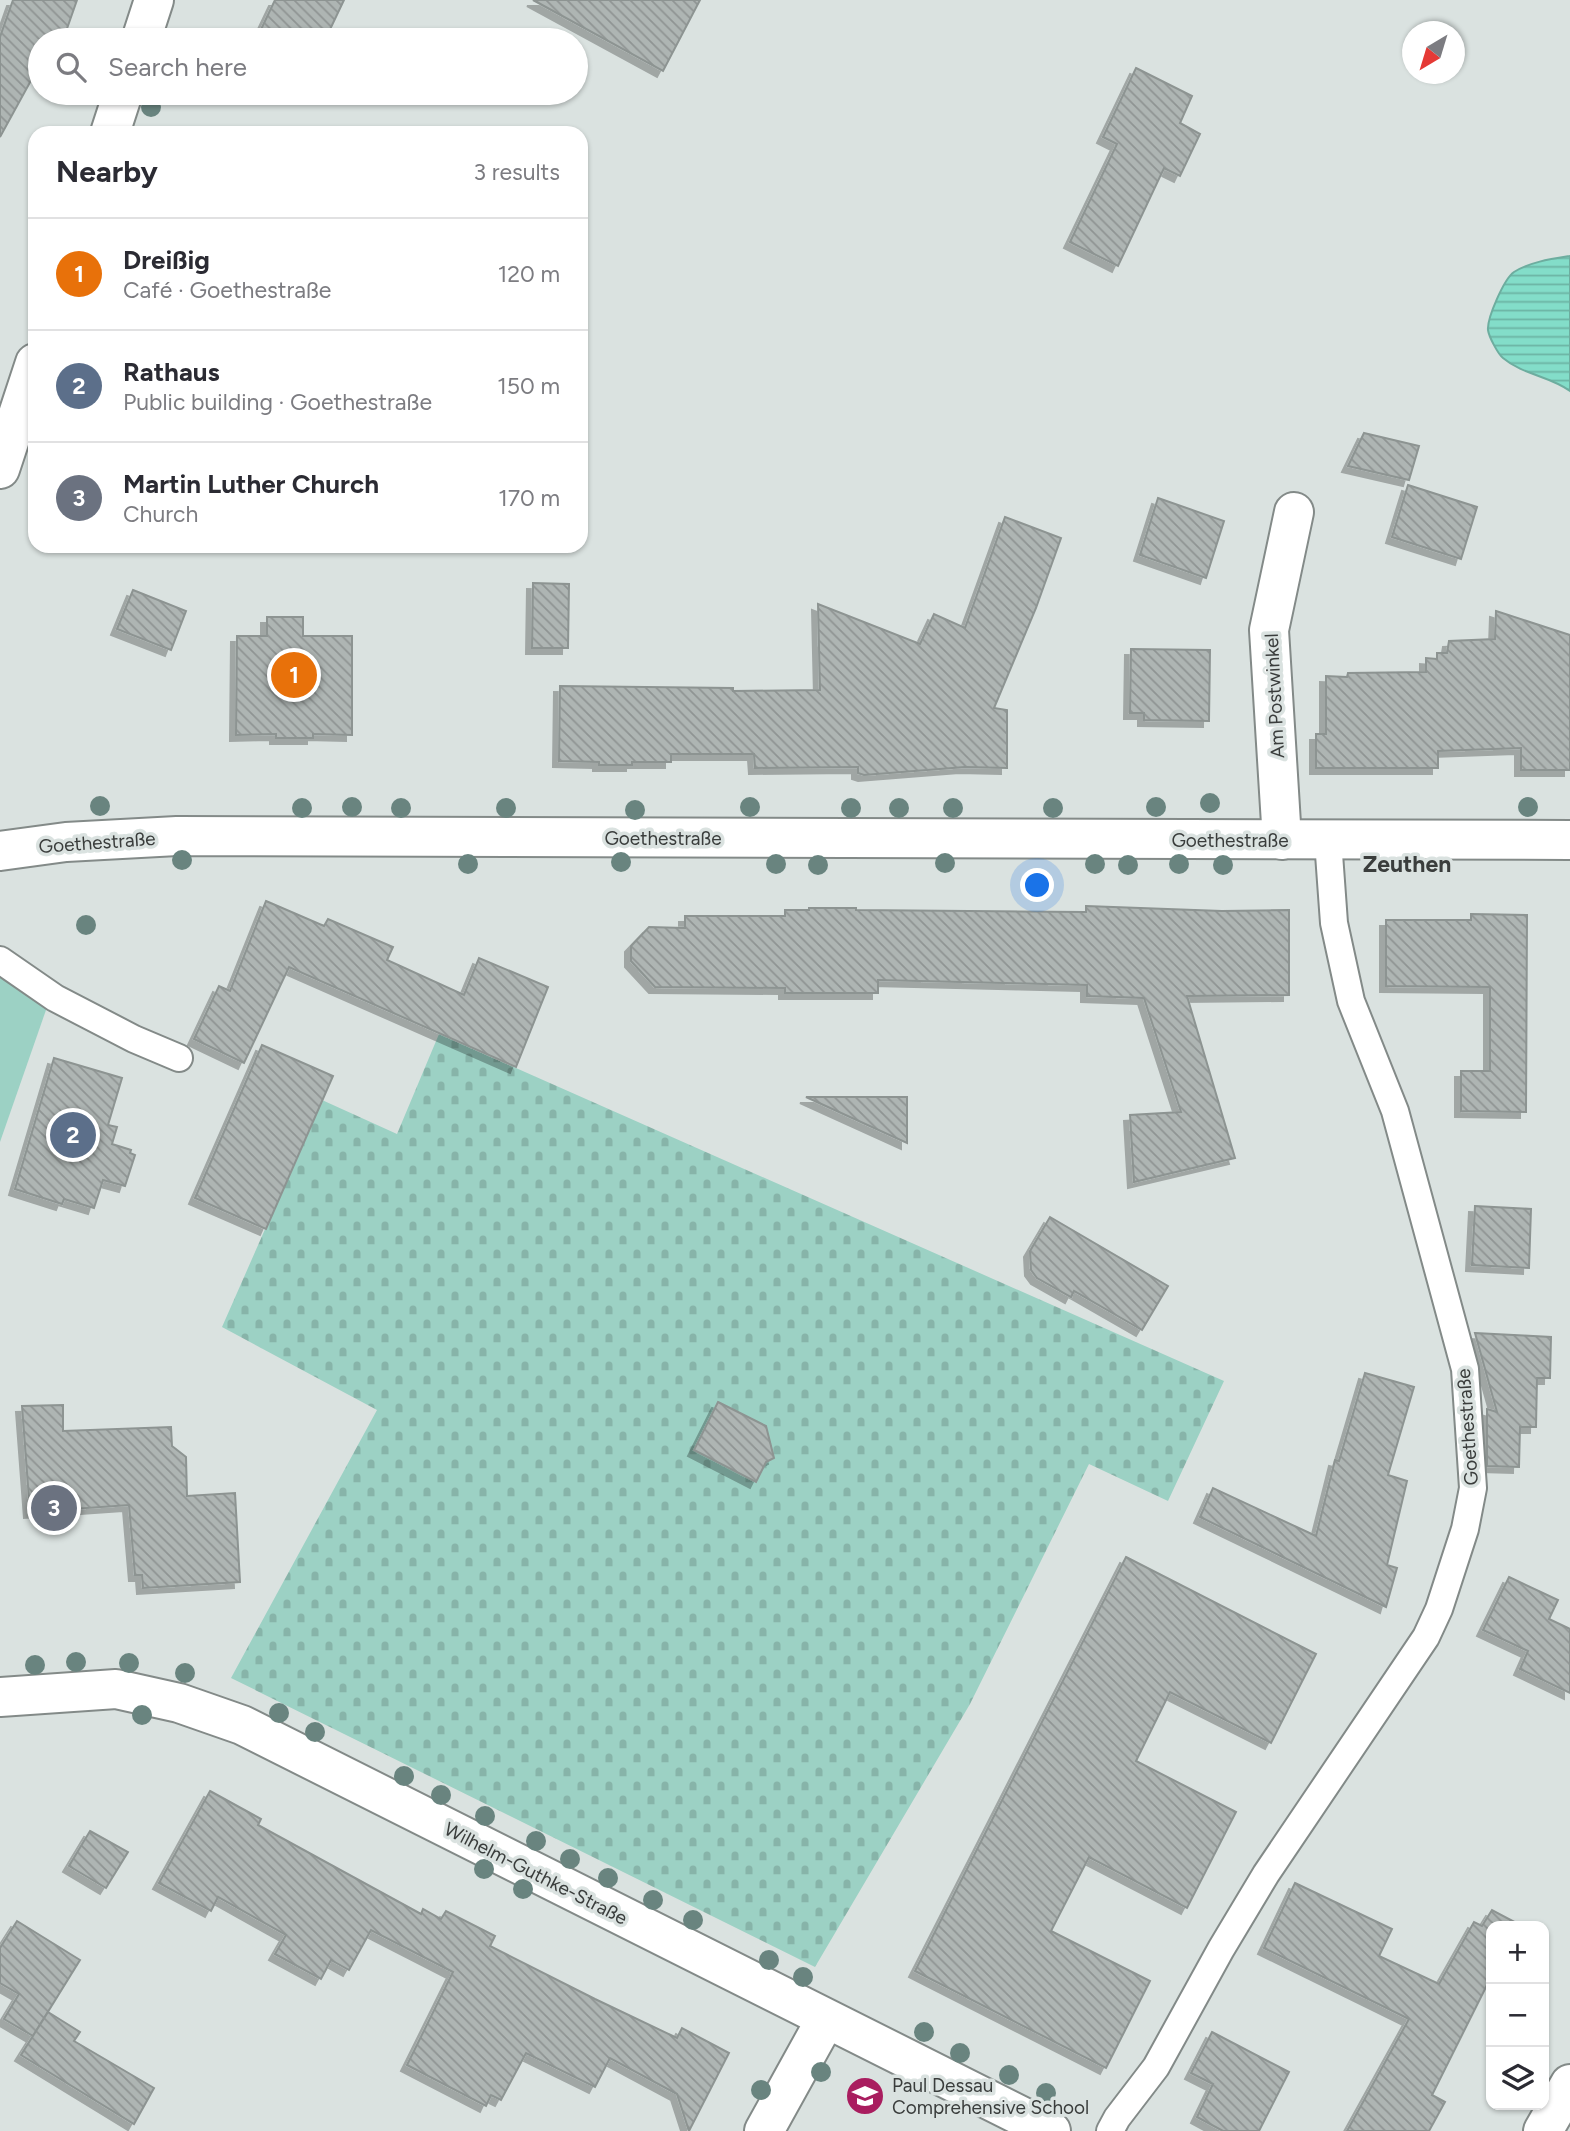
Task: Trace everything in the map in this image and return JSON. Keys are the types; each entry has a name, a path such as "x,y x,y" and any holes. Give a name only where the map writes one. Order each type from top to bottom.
{"street":[{"path":"145,28 154,0"},
{"path":"112,126 119,105"},
{"path":"0,470 28,384"},
{"name":"Am Postwinkel","path":"1282,840 1269,630 1293,512"},
{"name":"Goethestraße","path":"0,851 66,842 177,836 1570,840"},
{"name":"Wilhelm-Guthke-Straße","path":"0,1698 116,1689 179,1703 242,1725 1051,2131"},
{"path":"764,2131 825,2019"},
{"path":"1543,2131 1570,2084"}],"lane":[{"name":"Goethestraße","path":"1110,2131 1156,2067 1266,1874 1405,1672 1426,1637 1439,1609 1465,1529 1473,1488 1465,1369 1395,1111 1351,1000 1334,923 1328,840"},
{"path":"0,960 55,998 134,1039 179,1058"}],"green space":[{"path":"0,975 44,1002 46,1010 0,1142"},
{"path":"439,1034 1224,1381 1168,1501 1089,1464 970,1704 815,1967 231,1678 377,1410 222,1327 322,1100 397,1134"}],"shaded area":[{"path":"1570,256 1570,391 1503,358 1490,337 1488,324 1497,299 1514,272 1534,263"}],"building":[{"path":"13,0 77,0 67,28 28,28 28,86 0,137 0,37"},
{"path":"275,0 344,0 331,28 262,28"},
{"path":"533,0 700,0 663,71"},
{"path":"1136,68 1192,96 1180,123 1200,134 1180,176 1164,168 1118,266 1070,242 1117,144 1103,137"},
{"path":"1364,433 1419,446 1409,480 1348,466"},
{"path":"1408,485 1477,507 1461,559 1392,537"},
{"path":"1158,498 1224,521 1206,578 1140,555"},
{"path":"1005,517 1061,538 1036,608 994,708 1007,710 1007,768 965,767 864,775 858,773 858,767 755,768 754,754 671,754 671,762 632,762 632,765 559,761 560,686 733,688 733,691 820,690 818,604 920,644 934,614 965,628"},
{"path":"533,583 569,584 568,648 532,648"},
{"path":"133,590 186,611 171,650 117,629"},
{"path":"1496,611 1570,635 1570,770 1521,770 1521,748 1438,751 1438,768 1316,768 1316,734 1326,734 1326,676 1347,677 1348,673 1426,672 1426,658 1437,659 1437,653 1447,653 1449,641 1495,639"},
{"path":"267,617 303,617 303,636 352,636 352,735 313,734 313,738 276,738 276,734 236,735 237,636 267,636"},
{"path":"1131,649 1210,650 1209,721 1144,720 1144,713 1130,713"},
{"path":"266,901 324,926 328,919 393,947 387,960 464,995 479,958 548,987 516,1067 289,967 244,1063 194,1039 219,986 230,991"},
{"path":"1086,906 1222,911 1289,910 1289,995 1187,996 1235,1158 1134,1182 1130,1115 1181,1112 1144,998 1087,996 1087,985 878,980 878,993 785,993 785,988 655,987 631,961 631,946 649,927 685,928 685,916 785,916 785,910 809,908 1086,912"},
{"path":"1471,914 1527,915 1526,1112 1461,1111 1461,1071 1490,1071 1490,987 1386,986 1386,920 1471,920"},
{"path":"262,1045 333,1076 266,1229 195,1198"},
{"path":"54,1058 122,1078 108,1125 117,1127 112,1144 131,1150 130,1153 135,1155 125,1186 103,1180 94,1208 64,1199 62,1204 15,1189"},
{"path":"806,1097 907,1097 907,1143"},
{"path":"1475,1206 1531,1209 1529,1268 1472,1265"},
{"path":"1050,1217 1168,1286 1142,1330 1074,1291 1071,1297 1037,1278 1031,1270 1030,1251"},
{"path":"1475,1333 1551,1337 1550,1378 1537,1378 1536,1427 1520,1427 1519,1467 1487,1466 1487,1409 1497,1412"},
{"path":"1365,1373 1414,1387 1388,1475 1407,1481 1387,1565 1397,1568 1386,1607 1200,1517 1213,1488 1316,1536 1335,1460 1339,1461"},
{"path":"718,1402 766,1426 774,1458 766,1462 756,1482 694,1450"},
{"path":"63,1405 63,1431 171,1427 172,1446 186,1457 187,1496 235,1493 240,1582 143,1588 142,1575 135,1575 129,1505 30,1512 22,1406"},
{"path":"1126,1557 1316,1654 1271,1743 1170,1692 1136,1761 1236,1812 1187,1908 1089,1857 1051,1931 1150,1981 1106,2068 915,1971"},
{"path":"1509,1577 1558,1600 1549,1619 1570,1629 1570,1693 1520,1669 1528,1651 1483,1630"},
{"path":"210,1791 261,1819 258,1825 421,1914 423,1909 441,1919 446,1911 495,1936 490,1946 595,1999 677,2038 682,2028 729,2053 689,2131 677,2094 610,2058 595,2087 526,2053 501,2100 491,2095 486,2106 407,2065 453,1972 371,1930 349,1970 331,1960 321,1979 275,1954 286,1935 218,1897 211,1911 159,1883"},
{"path":"90,1831 128,1852 106,1888 69,1866"},
{"path":"1295,1883 1392,1929 1379,1956 1439,1984 1474,1922 1482,1926 1492,1910 1513,1921 1486,1921 1486,1987 1432,2095 1445,2102 1429,2131 1347,2131 1409,2019 1264,1948"},
{"path":"17,1921 80,1960 33,2036 4,2019 19,1994 0,1983 0,1948"},
{"path":"48,2012 80,2032 74,2041 154,2088 134,2124 21,2055"},
{"path":"1212,2032 1289,2072 1259,2131 1223,2131 1197,2117 1213,2084 1191,2073"}],"place":[{"name":"Dreißig","path":"294,675"},
{"name":"Rathaus","path":"73,1135"},
{"name":"Martin Luther Church","path":"54,1508"},
{"name":"Paul Dessau Comprehensive School","path":"865,2096"}],"district":[{"name":"Zeuthen","path":"1407,864"}]}
